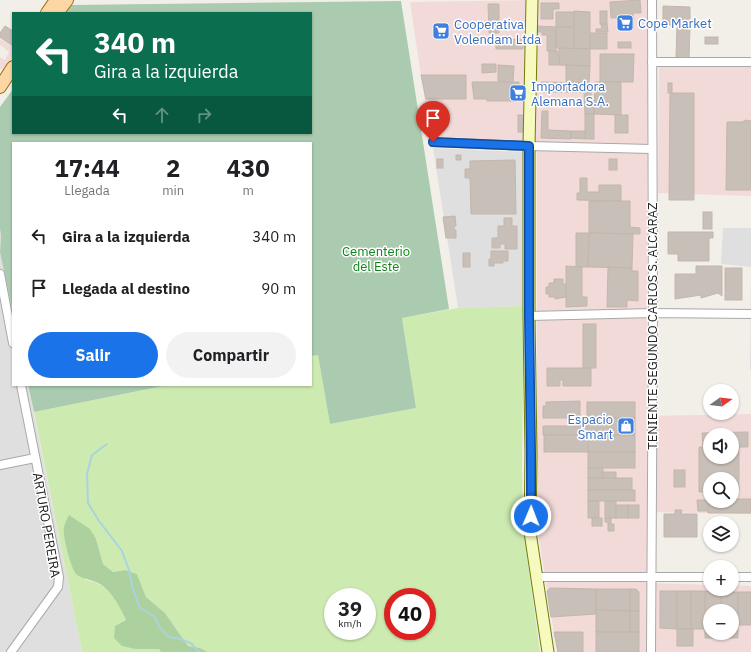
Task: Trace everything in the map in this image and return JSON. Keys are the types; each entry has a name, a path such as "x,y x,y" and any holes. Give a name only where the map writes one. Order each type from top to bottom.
{"main road":[{"path":"48,12 56,0"},
{"path":"58,12 67,0"},
{"path":"0,87 12,69"}],"street":[{"path":"532,0 529,146 531,454 530,532 548,652"},
{"name":"TENIENTE SEGUNDO CARLOS S. ALCARAZ","path":"651,652 653,313 652,0"},
{"path":"652,62 751,62"},
{"path":"433,142 652,149"},
{"path":"0,274 12,337"},
{"path":"529,316 653,313 751,314"},
{"name":"ARTURO PEREIRA","path":"11,652 58,587 59,577 21,386"},
{"path":"0,465 35,458"},
{"path":"537,577 703,577"},
{"path":"739,577 751,577"}],"shaded area":[{"path":"648,0 647,416 703,415 703,420 739,420 739,414 751,414 751,514 650,512 651,583 703,585 703,596 739,596 739,585 751,586 751,652 557,652 537,526 537,142 430,136 410,2"},
{"path":"0,38 12,46 12,57 3,70 0,69 0,57 5,60 9,52 0,45"},
{"path":"751,66 751,196 658,193 659,67"},
{"path":"433,148 524,152 524,306 458,308"},
{"path":"723,228 751,228 751,267 721,264"},
{"path":"0,229 1,236 0,252"},
{"path":"0,252 12,308 12,386 28,386 82,652 0,652"},
{"path":"751,267 751,370 750,370"}],"green space":[{"name":"Cementerio del Este","path":"401,1 449,309 402,318 416,408 330,424 318,355 312,356 312,142 12,142 12,308 0,252 0,107 12,90 12,134 312,134 312,12 67,12 71,5"},
{"path":"524,306 522,466 523,526 540,652 208,652 200,648 188,646 165,613 146,597 137,574 125,570 113,572 103,564 96,539 85,580 102,586 111,594 126,620 115,626 135,649 159,649 161,652 82,652 34,412 163,386 312,386 312,356 318,354 330,424 416,408 402,318 458,308"},
{"path":"28,386 163,386 34,412"},
{"path":"69,515 90,529 96,539 103,564 113,572 125,570 137,574 146,597 165,613 188,646 200,648 208,652 161,652 159,649 135,649 122,646 114,638 115,626 126,620 118,604 110,593 101,585 78,576 74,571 67,551 64,531 64,526"}],"building":[{"path":"640,0 641,13 633,13 633,17 611,18 610,2"},
{"path":"541,3 559,3 559,9 553,9 553,19 541,19"},
{"path":"488,4 499,4 499,33 489,33"},
{"path":"663,6 690,7 690,25 663,25"},
{"path":"574,11 590,12 590,49 574,49"},
{"path":"600,11 607,11 607,24 600,24"},
{"path":"556,12 574,12 574,27 556,27"},
{"name":"Cope Market","path":"633,17 633,29 618,30 617,18"},
{"path":"601,24 607,24 608,32 596,32 596,29 602,29"},
{"path":"677,25 690,26 689,59 676,58"},
{"path":"5,26 12,30 12,45 0,37 0,33"},
{"path":"537,26 556,27 556,51 547,51 547,35 542,35 542,32 537,32"},
{"path":"556,27 574,27 574,49 556,48"},
{"path":"590,33 607,33 607,49 590,49"},
{"path":"705,37 718,37 718,44 705,44"},
{"path":"523,39 523,49 496,49 496,40"},
{"path":"618,42 631,42 631,48 618,48"},
{"path":"559,48 590,49 590,66 559,65"},
{"path":"549,51 558,51 557,55 560,55 559,65 549,65"},
{"path":"600,54 634,54 633,82 600,82"},
{"path":"482,64 496,64 496,72 482,73"},
{"path":"498,65 514,66 513,82 498,81"},
{"path":"566,65 590,66 589,83 566,83"},
{"path":"421,75 466,75 466,99 426,99"},
{"path":"472,82 519,82 519,101 487,101 487,99 474,99"},
{"path":"541,82 591,83 591,98 595,98 594,114 585,114 584,92 541,92"},
{"path":"595,82 621,82 621,115 594,114"},
{"path":"668,83 672,83 672,93 668,93"},
{"path":"670,93 694,93 694,200 669,200"},
{"path":"542,111 548,111 548,130 571,131 571,139 541,138"},
{"path":"585,114 594,114 594,139 585,139"},
{"path":"518,115 524,115 524,132 518,132"},
{"path":"615,115 628,115 628,133 615,133"},
{"path":"746,120 751,121 751,190 726,190 727,122 742,122"},
{"path":"571,131 585,131 585,139 571,138"},
{"path":"456,155 461,155 461,160 456,160"},
{"path":"437,159 443,159 443,168 437,168"},
{"path":"609,159 617,159 617,170 609,170"},
{"path":"515,160 516,214 471,214 470,178 465,178 465,169 470,169 470,161"},
{"path":"580,178 587,178 587,192 599,192 599,185 621,185 621,201 577,200 577,193 580,193"},
{"path":"589,201 630,201 630,227 640,228 640,234 589,233"},
{"path":"703,212 712,212 712,229 703,229"},
{"path":"455,216 456,226 454,226 454,230 456,230 456,238 446,238 443,217"},
{"path":"504,218 512,218 512,226 517,226 517,249 505,249 505,244 500,244 500,248 492,248 492,238 498,238 498,226 504,226"},
{"path":"668,232 713,232 713,238 709,238 709,261 678,261 678,254 668,254"},
{"path":"576,233 589,233 588,267 576,267"},
{"path":"589,233 633,234 632,268 588,267"},
{"path":"491,251 508,251 508,261 503,261 503,263 494,263 494,266 489,266"},
{"path":"463,253 470,253 470,267 463,267"},
{"path":"566,266 582,267 582,297 587,297 587,306 566,307"},
{"path":"696,266 722,266 722,296 718,293 701,298 701,295 675,299 675,274 696,274"},
{"path":"608,267 632,268 632,271 638,271 638,301 627,300 627,307 607,307"},
{"path":"725,268 742,268 742,300 725,300"},
{"path":"554,279 563,279 563,284 566,284 566,297 555,299 555,297 549,297 549,294 546,294 546,287 549,287 549,283 554,283"},
{"path":"583,324 596,324 596,368 583,368"},
{"path":"547,368 591,368 591,386 563,386 563,380 560,380 560,386 547,386"},
{"path":"580,401 580,418 543,418 543,406 546,406 546,402"},
{"path":"587,402 635,402 635,418 587,418"},
{"path":"579,418 587,418 588,435 543,435 543,426 579,426"},
{"path":"587,418 635,418 635,435 588,435"},
{"path":"739,432 748,432 748,447 739,447"},
{"path":"544,435 588,435 588,452 544,452"},
{"path":"588,435 635,435 635,452 588,452"},
{"path":"699,447 703,447 703,464 739,464 739,472 703,472 703,492 699,492"},
{"path":"588,452 635,452 635,468 588,468"},
{"path":"588,468 603,468 603,478 588,478"},
{"path":"674,470 685,470 685,487 674,487"},
{"path":"602,472 616,472 616,478 603,478"},
{"path":"588,478 632,478 632,490 588,490"},
{"path":"588,490 635,490 635,501 588,501"},
{"path":"739,499 751,499 751,513 708,513 708,508 739,508"},
{"path":"697,500 703,500 703,508 708,508 708,511 698,511"},
{"path":"588,501 599,501 599,518 588,518"},
{"path":"605,501 616,501 616,518 605,518"},
{"path":"616,505 628,505 628,518 616,518"},
{"path":"628,505 639,505 639,518 628,518"},
{"path":"675,510 682,510 681,514 697,514 697,537 664,537 664,514 675,514"},
{"path":"592,518 602,518 602,526 592,526"},
{"path":"605,518 611,518 611,524 614,524 614,531 608,531 608,522 605,522"},
{"path":"550,588 596,589 596,614 551,617 547,591"},
{"path":"596,589 630,589 630,611 596,610"},
{"path":"630,589 636,589 639,592 639,611 630,611"},
{"path":"660,591 677,591 677,629 660,628"},
{"path":"677,591 691,591 691,629 677,629"},
{"path":"691,591 703,591 703,596 705,596 705,604 703,604 703,629 691,629"},
{"path":"739,592 751,592 751,625 739,625"},
{"path":"705,596 721,596 721,604 705,604"},
{"path":"721,596 738,596 738,604 721,604"},
{"path":"596,610 630,611 630,632 596,632"},
{"path":"630,611 639,611 639,632 630,632"},
{"path":"677,629 693,629 693,646 677,646"},
{"path":"554,632 583,632 583,652 558,652"},
{"path":"596,632 639,632 639,652 596,652"}],"waterway":[{"path":"107,444 92,455 87,474 88,503 99,521 122,551 129,570 133,590 140,608 154,616 160,628 169,637 181,639 192,644 199,652"}],"place":[{"name":"Cope Market","path":"625,23"},
{"name":"Cooperativa Volendam Ltda","path":"441,31"},
{"name":"Importadora Alemana S.A.","path":"518,93"},
{"name":"Espacio Smart","path":"626,426"}],"route":[{"path":"433,142 529,146 531,516"}]}
